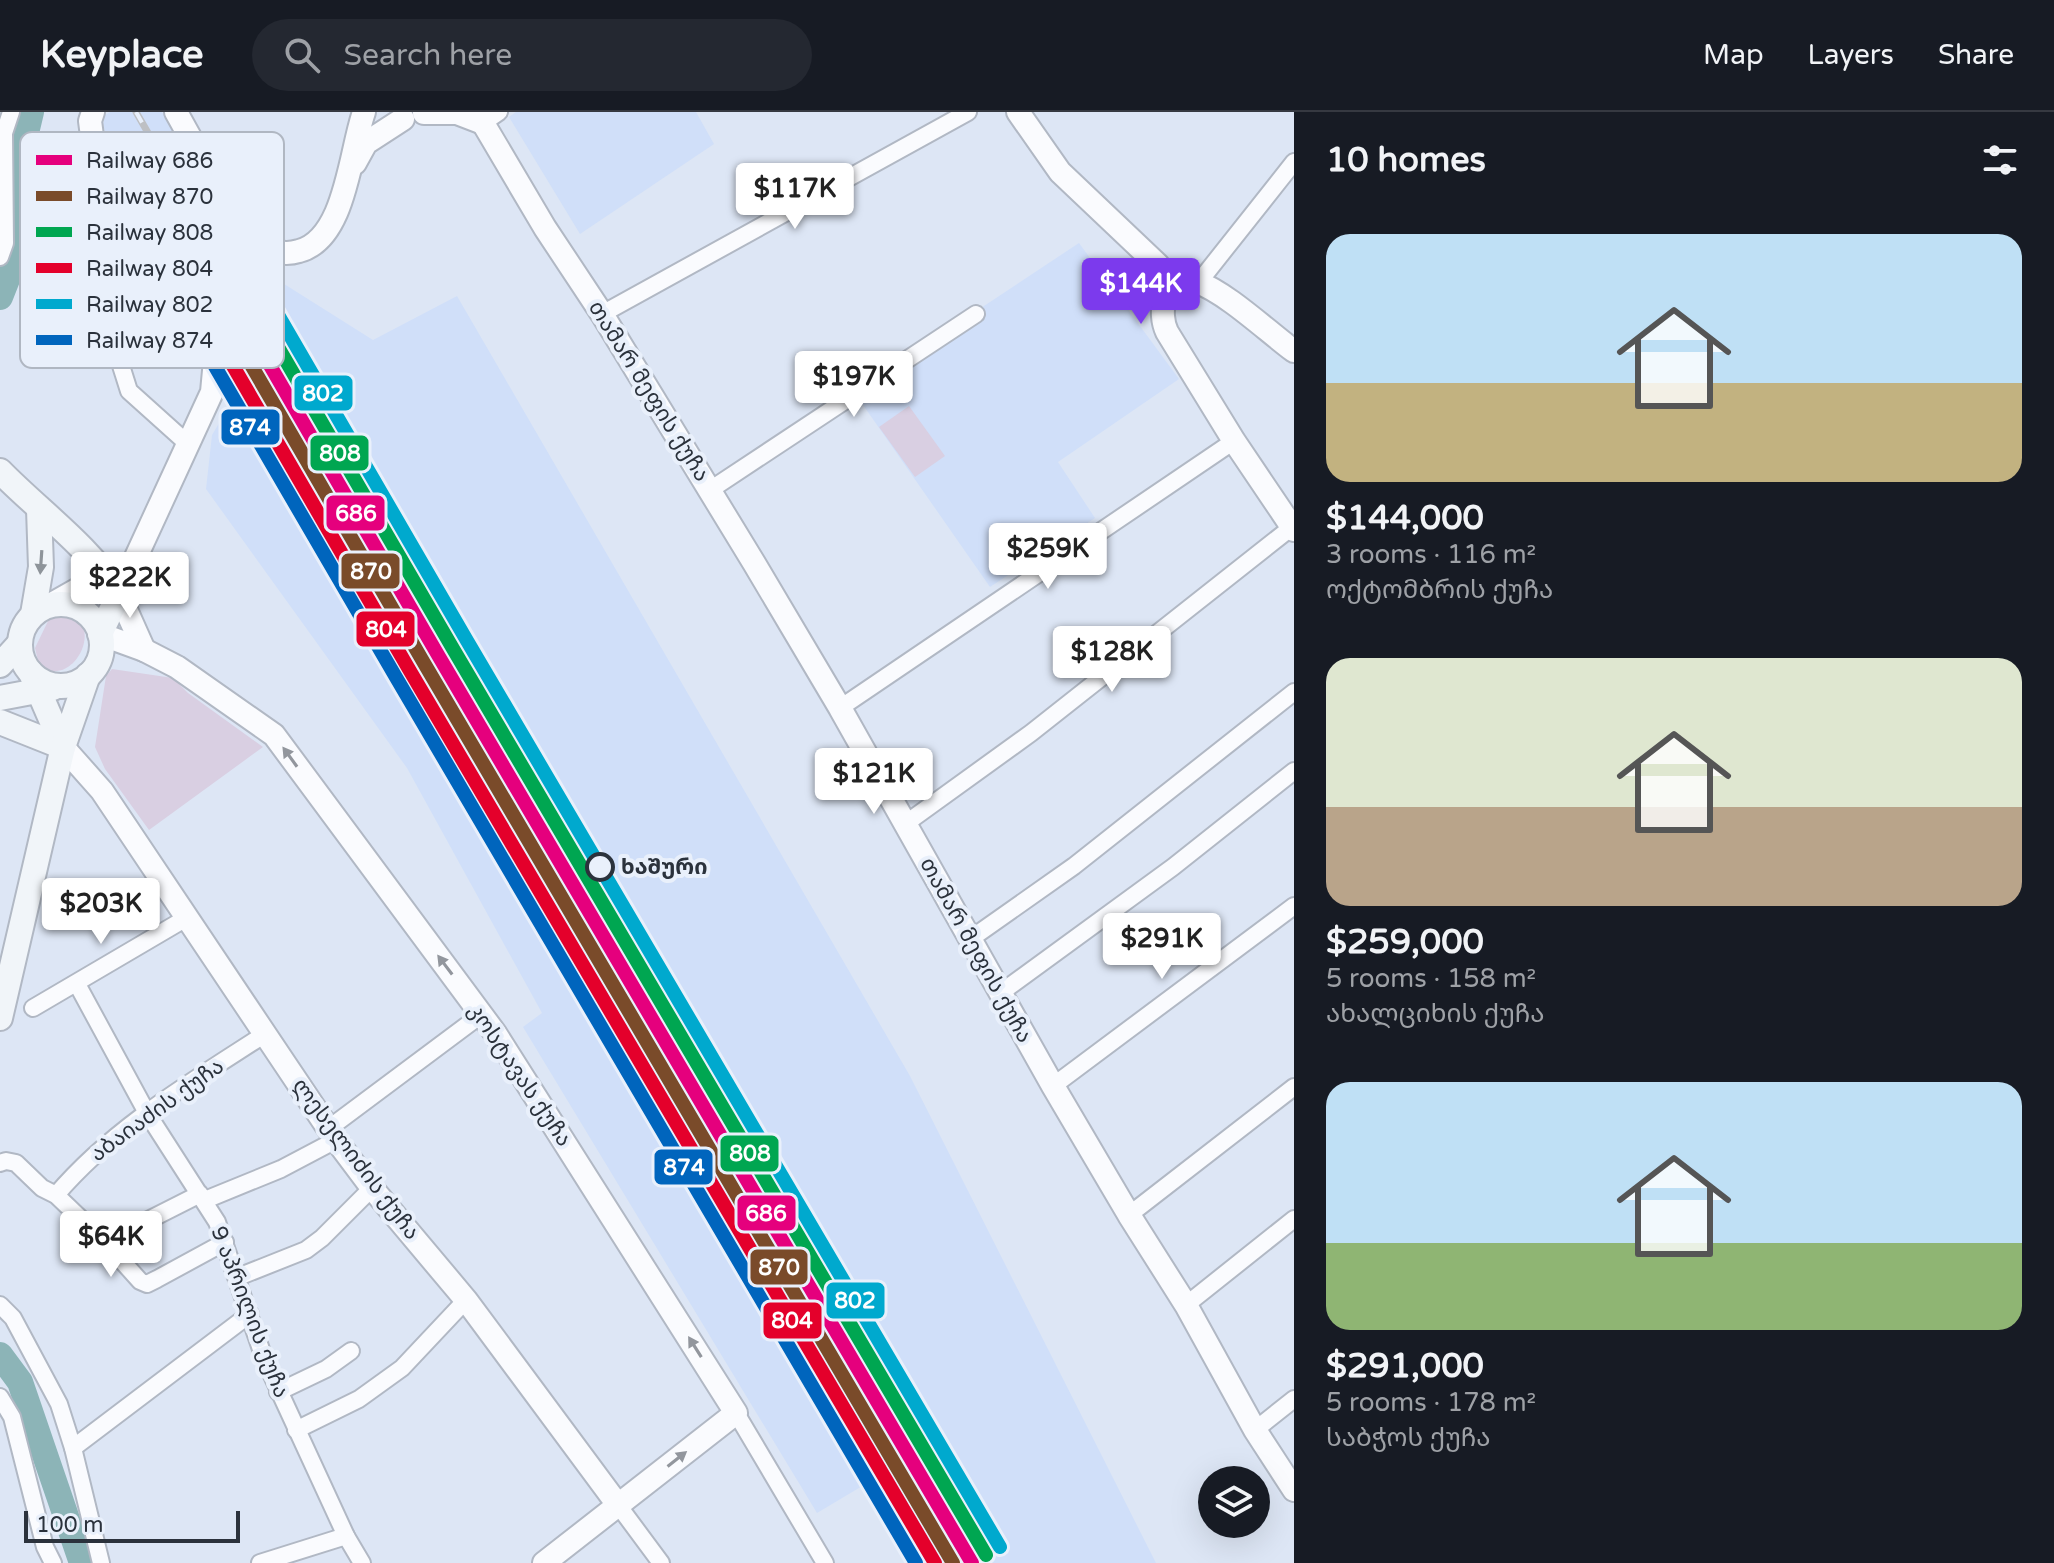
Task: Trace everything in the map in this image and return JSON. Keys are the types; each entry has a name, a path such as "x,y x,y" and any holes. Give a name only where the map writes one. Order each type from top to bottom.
{"main road":[{"path":"0,471 82,545 106,572 119,594 100,634 99,659 88,675 63,747 0,1018"},
{"path":"39,509 42,610"},
{"path":"63,747 43,683 21,656 23,630 42,610 63,604 80,609 92,618 100,634"},
{"path":"0,665 20,643"},
{"path":"0,698 43,683 77,682 88,675"},
{"path":"0,722 63,747"}],"street":[{"path":"0,257 5,243 4,133 11,112"},
{"path":"91,132 93,112"},
{"path":"176,112 187,132"},
{"path":"284,253 309,248 319,241 338,207 364,112"},
{"path":"602,314 968,112"},
{"path":"905,824 1031,733 1293,528 1234,441 1164,325 1166,280 1146,251 1060,172 1018,112"},
{"path":"347,179 366,143 409,114"},
{"name":"თამარ მეფის ქუჩა","path":"409,114 485,116 545,228 602,314 840,708 999,994 1129,1215 1186,1305 1255,1430 1294,1490"},
{"path":"1199,282 1294,162"},
{"path":"1166,280 1199,282 1294,351"},
{"path":"710,490 976,314"},
{"path":"122,368 129,391 188,444"},
{"path":"144,650 119,594 212,392 214,368"},
{"path":"840,708 1234,441"},
{"path":"42,610 136,557"},
{"name":"კოსტავას ქუჩა","path":"100,634 144,650 177,667 274,735 482,1014 736,1413 825,1563"},
{"path":"969,940 1074,866 1294,692"},
{"name":"ლესელიძის ქუჩა","path":"63,747 102,791 332,1134 372,1188 466,1300 661,1563"},
{"path":"999,994 1173,867 1294,771"},
{"path":"1053,1086 1294,906"},
{"path":"33,1008 188,917"},
{"name":"9 აპრილის ქუჩა","path":"77,984 147,1113 202,1197 225,1242 278,1392 346,1536 362,1563"},
{"path":"105,1242 202,1197 281,1169 332,1134 482,1014"},
{"name":"აბაიაძის ქუჩა","path":"56,1195 80,1167 147,1113 265,1034"},
{"path":"1129,1215 1294,1087"},
{"path":"0,1163 16,1163 37,1184 56,1195 105,1242 133,1276 147,1284 225,1242"},
{"path":"238,1277 306,1250 372,1188"},
{"path":"1186,1305 1294,1219"},
{"path":"296,1430 359,1399 402,1368 466,1300"},
{"path":"0,1305 13,1318 59,1404 101,1563"},
{"path":"73,1448 250,1314"},
{"path":"278,1392 326,1369 351,1351"},
{"path":"0,1397 12,1417 45,1547 53,1563"},
{"path":"1255,1430 1294,1399"},
{"path":"544,1563 736,1413"},
{"path":"260,1563 346,1536"}],"shaded area":[{"path":"110,112 162,112 174,132 105,132 105,115"},
{"path":"516,112 696,112 714,144 580,234 509,117"},
{"path":"1079,243 1179,379 1058,462 1095,518 990,587 854,392"},
{"path":"284,284 373,340 457,296 910,1076 1156,1563 921,1563 874,1479 817,1513 523,1027 542,1013 407,768 206,489 212,435 247,376 242,368 284,368"},
{"path":"909,406 945,456 915,477 879,427"},
{"path":"65,613 78,619 84,629 84,641 73,663 63,670 51,671 39,665 35,648 49,619"},
{"path":"112,669 173,678 188,693 263,747 149,830 105,769 95,747 106,676"}],"waterway":[{"path":"26,132 31,112"},
{"path":"0,297 17,254 20,158"},
{"path":"0,1355 20,1382 82,1563"}],"railway":[{"path":"136,112 148,132"},
{"path":"284,368 985,1563"}],"rail line":[{"name":"802","path":"284,325 1000,1547"},
{"name":"808","path":"284,357 986,1555"},
{"name":"874","path":"216,368 916,1563"},
{"name":"804","path":"234,368 935,1563"},
{"name":"870","path":"253,368 953,1563"},
{"name":"686","path":"272,368 972,1563"}],"place":[{"name":"ხაშური","path":"600,867"}]}
